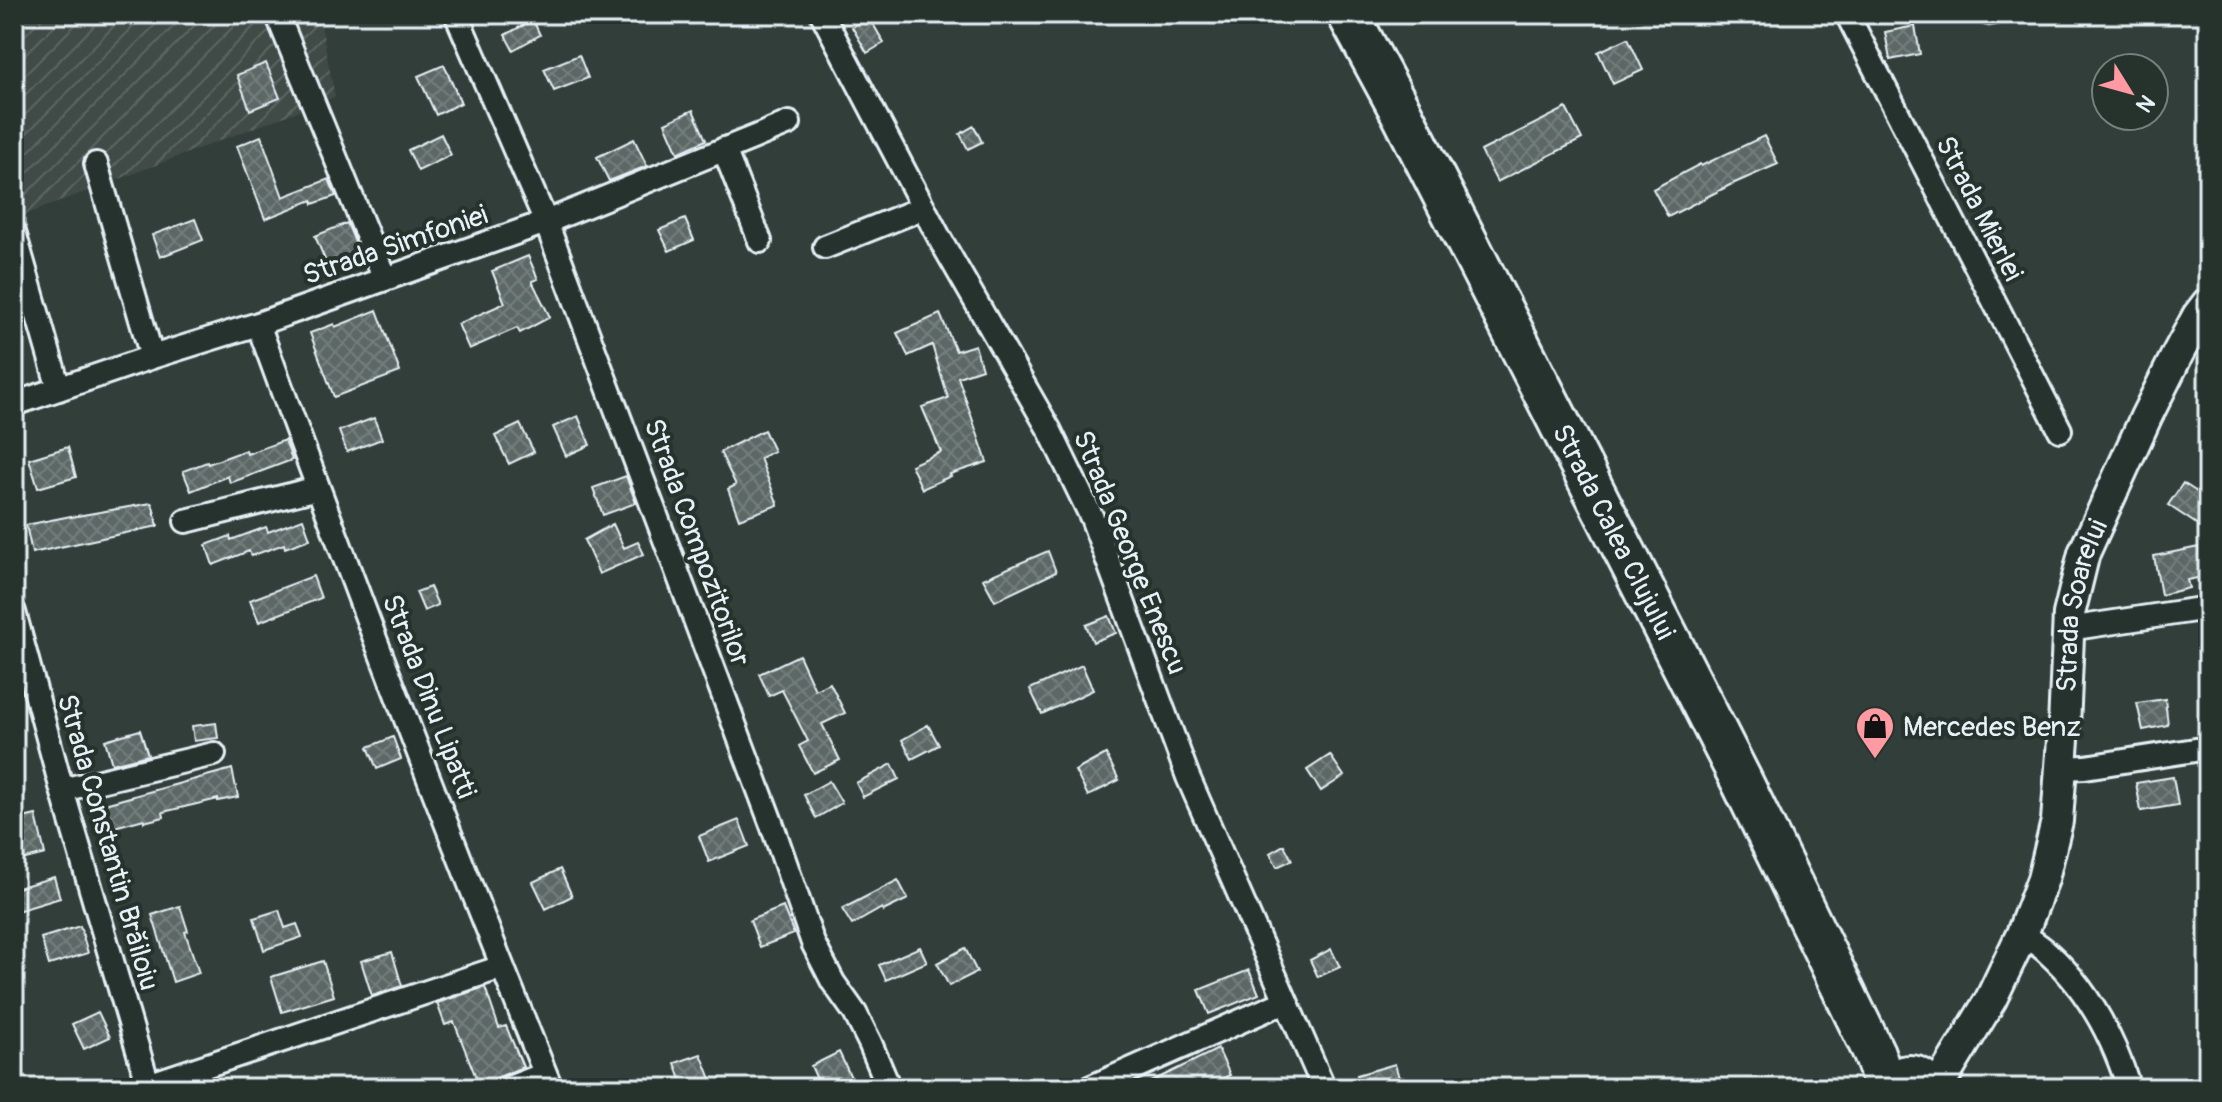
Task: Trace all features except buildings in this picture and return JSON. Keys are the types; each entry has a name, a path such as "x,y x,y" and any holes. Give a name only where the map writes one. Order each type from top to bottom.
{"highway":[{"name":"Strada Calea Clujului","path":"1348,14 1694,686 1906,1080"}],"main road":[{"name":"Strada Soarelui","path":"1906,1080 1956,1057 1991,999 2022,934 2043,879 2057,821 2071,598 2084,553 2178,353 2208,303"}],"street":[{"path":"277,14 385,279"},
{"name":"Strada Compozitorilor","path":"456,14 546,222 772,825 813,943 833,982 855,1013 889,1088"},
{"name":"Strada George Enescu","path":"822,14 923,208 1050,431 1092,518 1188,777 1324,1088"},
{"name":"Strada Mierlei","path":"1847,14 2060,430"},
{"name":"Strada Simfoniei","path":"14,404 258,324 546,222 789,123"},
{"path":"724,149 760,241"},
{"path":"96,164 152,357"},
{"path":"825,247 923,208"},
{"path":"14,232 59,389"},
{"name":"Strada Dinu Lipatti","path":"258,324 318,488 548,1081"},
{"path":"186,521 318,488"},
{"path":"2068,629 2208,608"},
{"name":"Strada Constantin Brăiloiu","path":"14,612 148,1086"},
{"path":"2061,768 2208,748"},
{"path":"62,790 214,754"},
{"path":"2022,934 2047,952 2088,999 2120,1058 2129,1088"},
{"path":"148,1086 502,967"},
{"path":"1089,1088 1286,1001"},
{"path":"509,1088 548,1081"}],"shaded area":[{"path":"14,14 319,14 335,97 14,219"}],"waterway":[{"path":"1951,14 1989,25 2029,16 2056,14"},
{"path":"2135,14 2164,14"}],"place":[{"name":"Mercedes Benz","path":"1875,760"}]}
